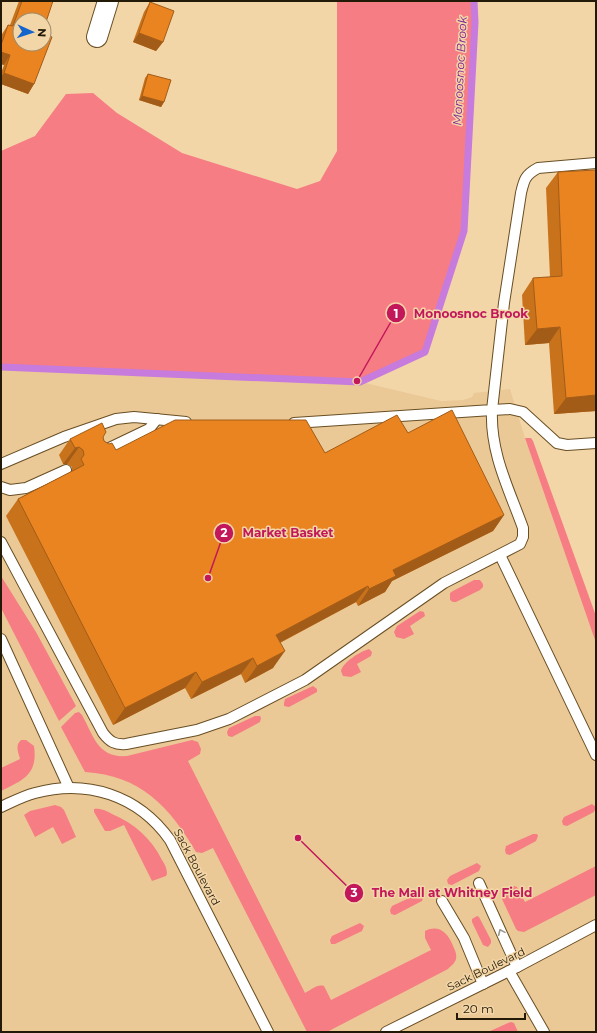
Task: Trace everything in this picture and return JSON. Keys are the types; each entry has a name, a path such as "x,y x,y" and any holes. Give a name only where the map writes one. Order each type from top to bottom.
{"street":[{"path":"97,37 108,1"}],"lane":[{"path":"1,542 102,732 108,739 119,745 197,730 229,719 305,680 444,583 520,544 523,536 523,528 495,453 491,425 504,303 521,194 524,180 530,172 538,168 596,163"},
{"path":"288,423 510,409 523,412 557,443 567,446 596,443"},
{"path":"1,464 64,437 116,419 134,417 194,423"},
{"path":"98,454 149,429 157,419"},
{"path":"1,487 10,490 26,488 66,470"},
{"path":"500,555 596,754"},
{"path":"1,639 69,788"},
{"name":"Sack Boulevard","path":"1,808 34,793 69,788 101,792 125,799 146,813 163,830 176,851 268,1032"},
{"path":"479,883 513,969 544,1032"},
{"path":"442,901 464,938 483,984"},
{"name":"Sack Boulevard","path":"386,1032 513,969 596,925"}],"shaded area":[{"path":"337,1 474,1 475,22 465,223 425,352 360,382 1,367 1,151 35,136 66,94 93,93 117,113 182,153 297,189 320,181 337,151"},
{"path":"1,367 357,381 441,401 463,400 472,397 474,393 510,389 525,438 596,643 596,1032 1,1032"},
{"path":"525,438 531,438 533,441 596,616 596,643"},
{"path":"1,576 36,632 76,706 59,721 1,608"},
{"path":"474,580 480,580 483,584 483,587 480,590 456,602 450,600 450,593"},
{"path":"420,611 424,612 425,616 410,626 414,634 404,639 396,637 394,632 397,626"},
{"path":"369,649 372,652 371,656 357,664 361,672 351,677 343,676 341,671 345,664 357,654"},
{"path":"313,686 317,689 317,692 289,707 284,706 285,699"},
{"path":"79,712 98,744 109,754 127,756 192,740 198,742 201,749 200,754 188,761 305,993 316,987 324,986 331,1000 431,950 425,938 425,931 430,929 439,929 446,934 456,952 455,962 448,969 327,1032 307,1032 213,848 202,853 196,852 186,836 164,808 151,796 137,787 122,779 104,774 85,772 61,727 75,713"},
{"path":"255,716 260,716 260,722 232,737 228,736 227,732 229,728"},
{"path":"21,740 26,740 34,746 34,764 22,780 1,791 1,768 20,759 18,747"},
{"path":"592,804 596,807 594,812 567,826 563,825 562,821 564,817"},
{"path":"55,805 64,810 76,837 62,844 53,827 35,837 24,815 30,811"},
{"path":"94,809 103,810 120,818 141,832 158,852 167,870 166,876 152,881 124,825 110,831 105,831 94,812"},
{"path":"533,834 537,834 538,836 536,841 510,855 506,854 506,846"},
{"path":"477,863 481,866 479,871 452,885 448,884 447,880 450,876"},
{"path":"596,866 596,895 524,932 516,929 502,899 503,895 508,890 514,886 517,887 525,902"},
{"path":"420,893 424,896 422,901 395,915 391,914 390,910 392,906"},
{"path":"477,916 479,917 491,940 488,947 483,945 472,922 472,919"},
{"path":"360,923 364,926 362,931 335,944 331,944 330,940 332,936"},
{"path":"508,1023 514,1023 518,1032 488,1032"}],"building":[{"path":"22,1 53,1 49,12 18,12"},
{"path":"150,2 174,11 163,42 139,33"},
{"path":"8,25 12,26 12,52 46,52 34,84 4,73 10,55 1,52 1,45"},
{"path":"148,74 171,80 164,102 142,96"},
{"path":"596,170 596,395 566,398 560,327 537,329 533,278 562,276 558,172"},
{"path":"452,410 504,515 393,570 396,576 369,589 368,586 276,635 285,651 257,666 253,658 202,682 196,672 125,708 18,499 84,465 81,459 84,455 83,450 79,447 75,448 70,439 102,423 106,432 103,437 104,441 109,444 112,443 116,450 175,420 306,420 325,453 397,415 408,433"}],"waterway":[{"name":"Monoosnoc Brook","path":"1,367 360,382 425,352 464,231 475,22 474,1"}],"place":[{"name":"Monoosnoc Brook","path":"357,381"},
{"name":"Market Basket","path":"208,578"},
{"name":"The Mall at Whitney Field","path":"298,838"}]}
